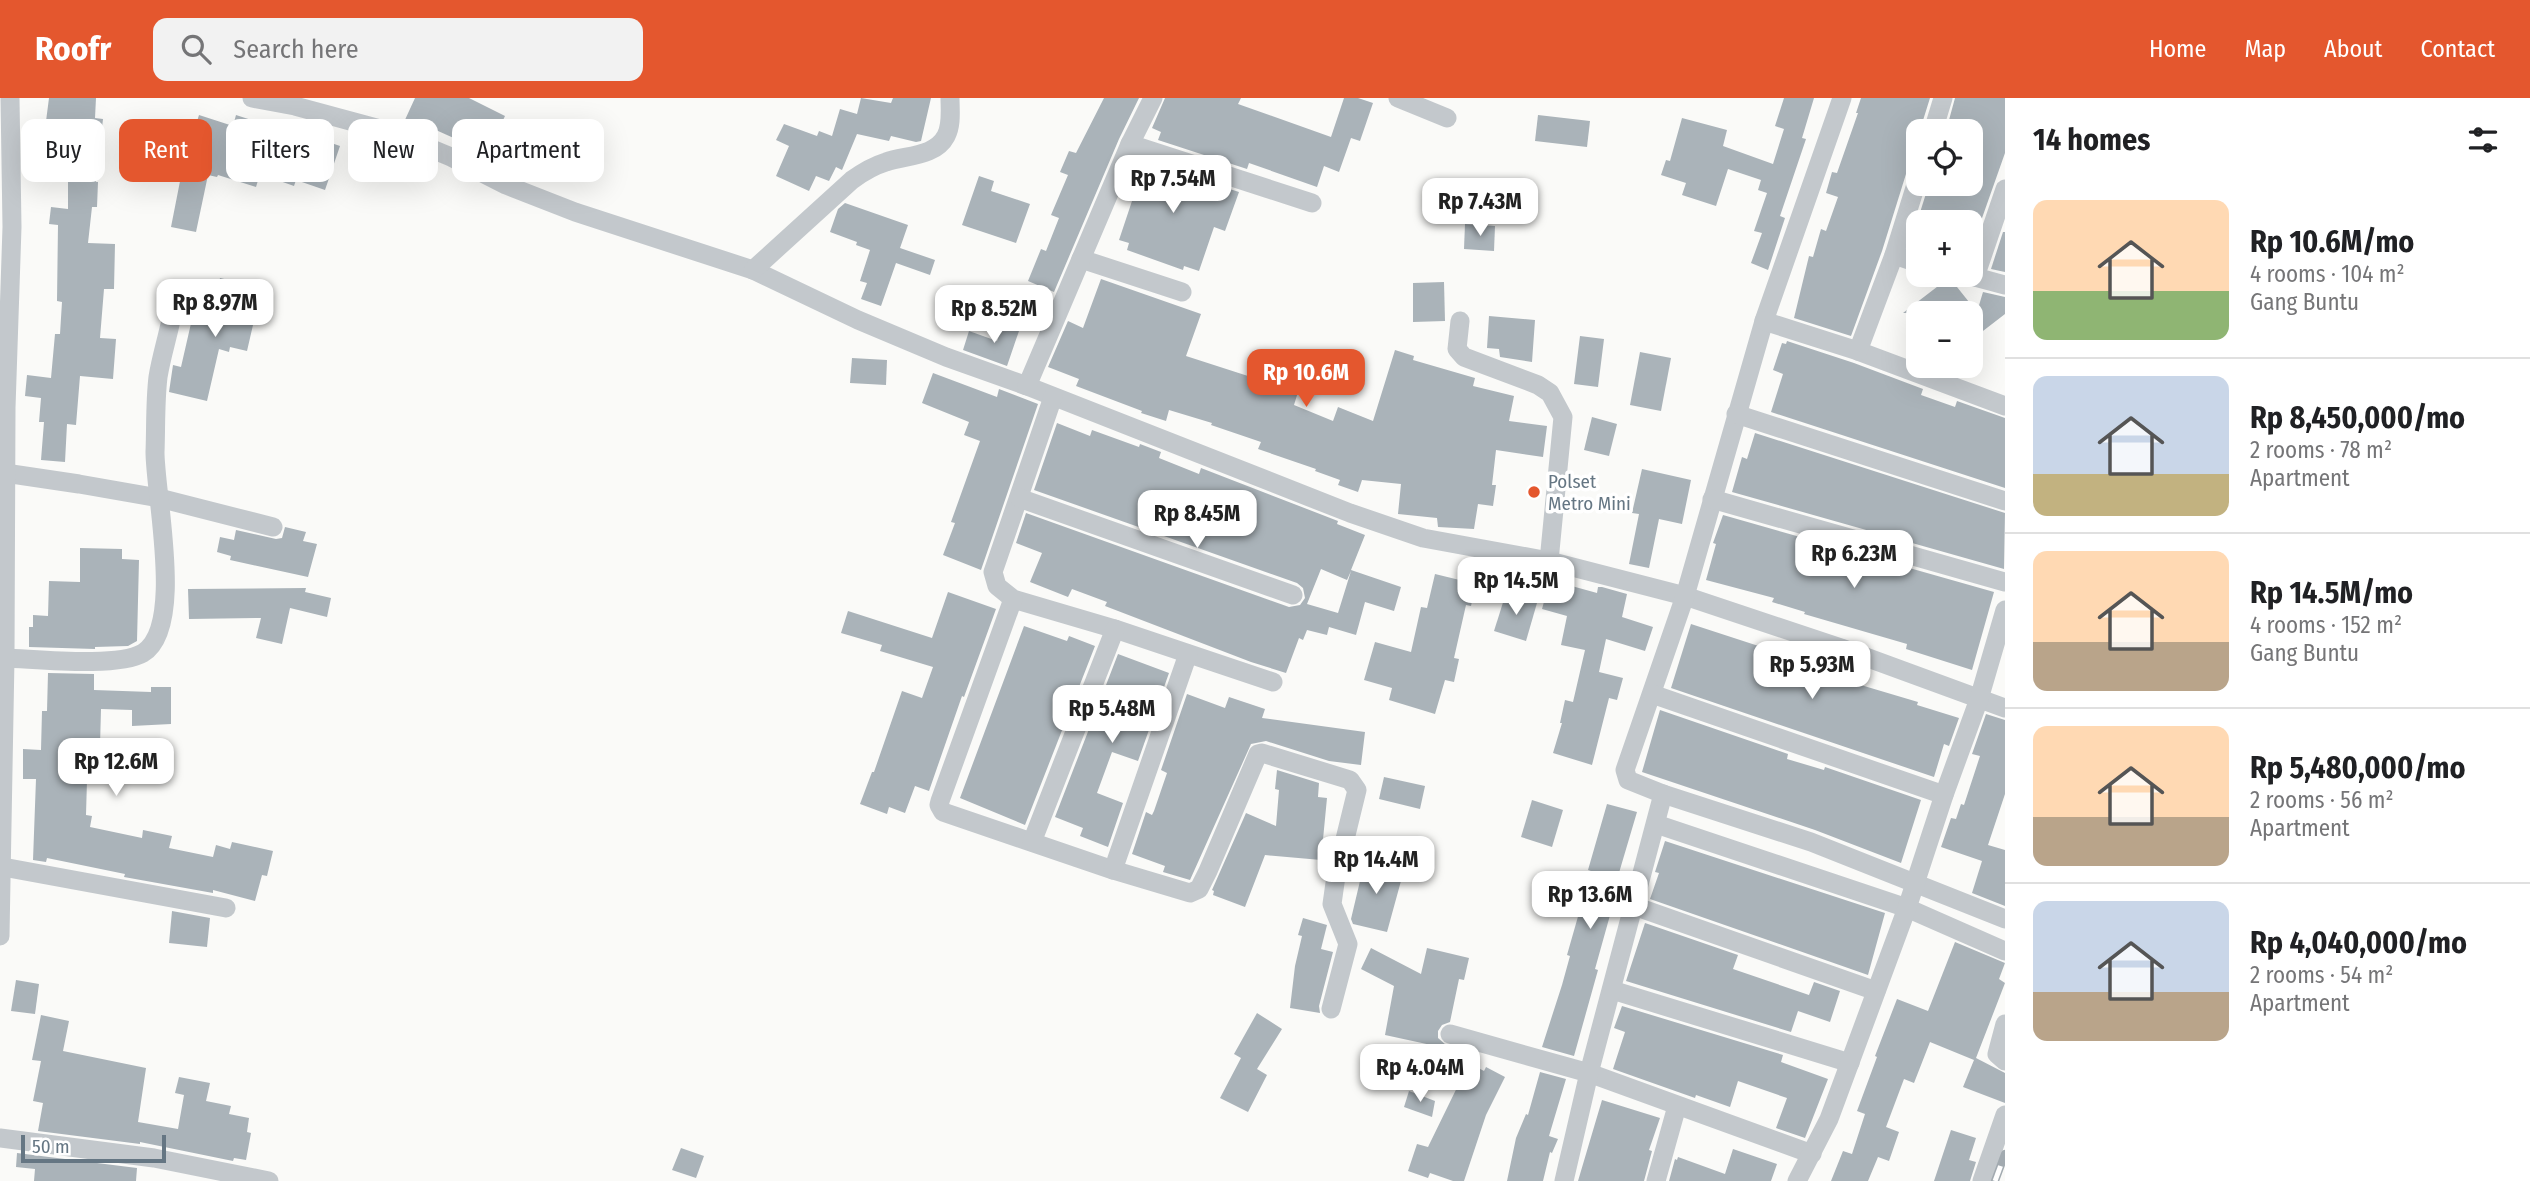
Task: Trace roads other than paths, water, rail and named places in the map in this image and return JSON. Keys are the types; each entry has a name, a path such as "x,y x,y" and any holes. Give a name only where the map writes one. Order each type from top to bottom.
{"street":[{"path":"0,936 5,658 3,443 12,227 10,98"},
{"path":"252,98 295,106 391,132 451,157 506,185 575,212 753,270 858,320 946,357 1027,386 1350,513 1423,538 1549,561 1685,596 1841,648 2005,708"},
{"path":"753,270 860,174 879,165 925,153 939,145 947,135 950,123 950,98"},
{"path":"1027,386 1129,144 1153,98"},
{"path":"1398,98 1447,118"},
{"path":"1842,98 1764,321 1685,596 1625,770 1628,780 1663,794 1811,842 2005,919"},
{"path":"1937,119 1943,98"},
{"path":"1129,144 1312,203"},
{"path":"1983,238 2005,189"},
{"path":"1858,351 1894,255 1912,196"},
{"path":"1894,255 1906,259"},
{"path":"1081,259 1182,292"},
{"path":"1983,280 2005,285"},
{"path":"5,658 119,661 142,653 154,643 160,628 166,564 155,456 158,376 172,320"},
{"path":"1460,321 1457,349 1464,357 1538,384 1550,393 1563,417 1549,561"},
{"path":"1764,321 1858,351 2005,405"},
{"path":"1054,397 993,572 997,586 1013,599 1115,629 1273,682"},
{"path":"1736,414 2005,500"},
{"path":"5,474 159,498 273,527"},
{"path":"1019,498 1293,594"},
{"path":"1712,499 2005,582"},
{"path":"1013,599 939,805 946,815 1190,893 1199,889 1258,754 1350,780 1357,790 1332,904 1348,944 1331,1009"},
{"path":"1797,1181 1829,1119 1907,908 1979,699 2005,610"},
{"path":"1032,842 1115,629"},
{"path":"1113,870 1188,654"},
{"path":"1652,694 1944,795"},
{"path":"1563,1181 1663,794"},
{"path":"1656,824 1907,908 2005,951"},
{"path":"1804,872 1811,842"},
{"path":"3,867 226,908"},
{"path":"1634,906 1876,991"},
{"path":"1612,989 1850,1063"},
{"path":"2005,1024 1997,1054 2005,1061"},
{"path":"1450,1034 1589,1073 1812,1154"},
{"path":"1656,1181 1677,1106"},
{"path":"1982,1181 2005,1115"},
{"path":"0,1138 154,1158 269,1181"}],"railway":[{"path":"1995,1181 2005,1154"}],"place":[{"name":"Polset Metro Mini","path":"1534,492"}]}
